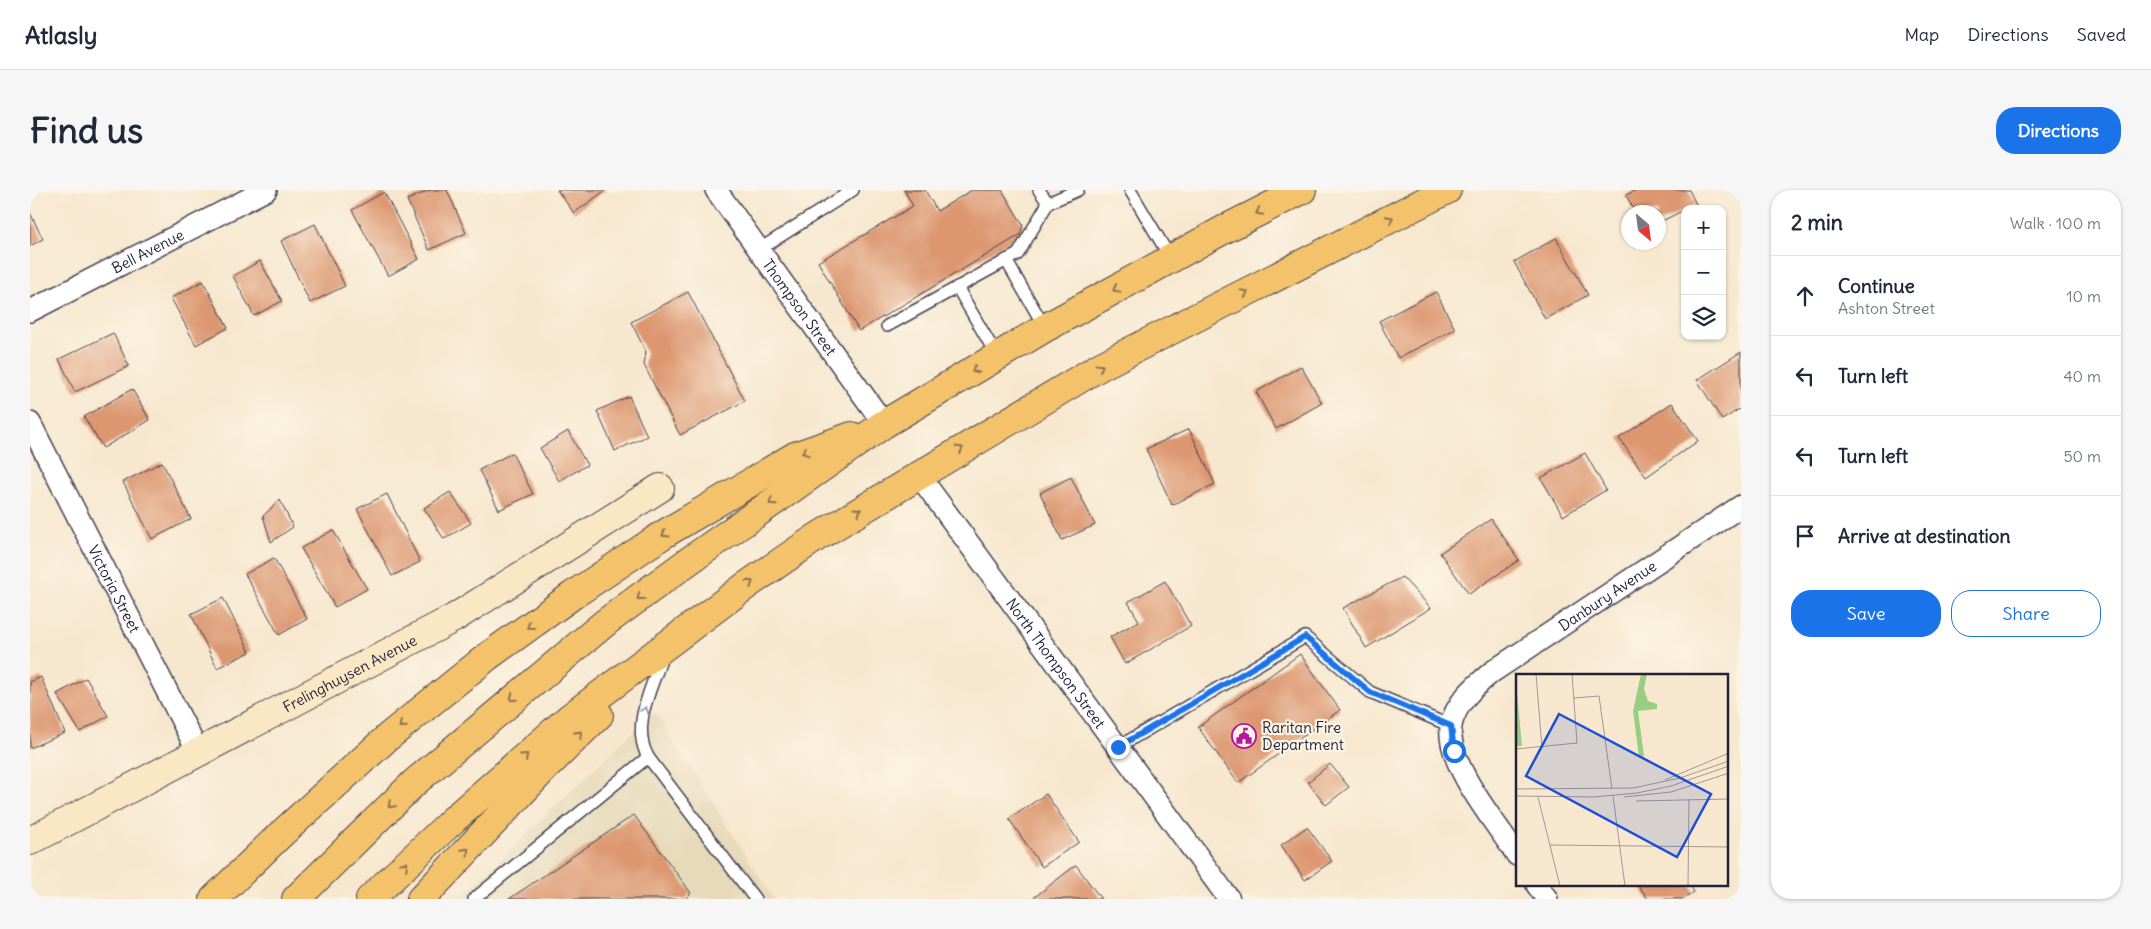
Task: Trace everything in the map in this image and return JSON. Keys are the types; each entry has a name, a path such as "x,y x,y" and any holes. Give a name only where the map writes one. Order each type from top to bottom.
{"highway":[{"path":"296,899 415,782 606,622 694,557 884,424 1045,328 1170,259 1302,190"},
{"path":"370,899 454,819 569,718 711,612 817,537 918,474 1101,366 1447,190"},
{"path":"214,899 278,836 388,736 487,657 573,595 672,530 795,456 884,424"},
{"path":"421,899 544,768 664,652 711,612"}],"street":[{"name":"Bell Avenue","path":"30,311 266,190"},
{"name":"Thompson Street","path":"716,190 884,424"},
{"name":"Victoria Street","path":"30,423 199,754"},
{"name":"North Thompson Street","path":"918,474 1229,899"},
{"name":"Frelinghuysen Avenue","path":"30,841 199,754 454,618 660,488"},
{"name":"Danbury Avenue","path":"1451,726 1463,699 1492,672 1738,514"},
{"path":"1451,726 1453,746 1460,766 1516,853"},
{"path":"1539,886 1547,899"}],"lane":[{"path":"760,249 853,190"},
{"path":"1039,190 1048,203"},
{"path":"887,326 1018,254 1048,203 1078,190"},
{"path":"1130,190 1170,259"},
{"path":"1006,260 1045,328"},
{"path":"957,287 997,356"},
{"path":"1118,747 1305,637 1370,692 1451,726"},
{"path":"664,652 640,726 642,746 648,757 755,899"},
{"path":"474,899 648,757"}],"shaded area":[{"path":"655,712 774,899 459,899 640,725"}],"building":[{"path":"430,190 447,190 466,233 429,250 407,200"},
{"path":"557,190 606,190 574,213"},
{"path":"904,190 925,190 937,211 972,190 1002,190 1023,225 1020,235 859,331 818,262 913,206"},
{"path":"1636,190 1689,190 1696,204 1681,205 1681,212 1666,219 1666,205 1631,205 1626,195"},
{"path":"384,192 419,259 388,276 352,210"},
{"path":"30,213 43,239 30,246"},
{"path":"315,224 345,286 310,303 281,241"},
{"path":"1556,238 1588,295 1545,319 1514,262"},
{"path":"260,261 282,301 254,316 233,276"},
{"path":"203,281 228,328 196,345 171,298"},
{"path":"688,292 745,401 680,435 644,365 646,352 631,322"},
{"path":"1436,292 1455,329 1398,358 1379,321"},
{"path":"113,333 129,366 75,392 59,359"},
{"path":"1741,352 1741,408 1722,420 1697,380"},
{"path":"1301,366 1322,403 1276,429 1256,392"},
{"path":"132,389 150,420 103,448 84,417"},
{"path":"629,396 647,436 615,451 597,411"},
{"path":"1672,403 1698,441 1646,477 1619,438"},
{"path":"1189,429 1215,484 1172,505 1146,449"},
{"path":"568,431 587,465 559,481 540,448"},
{"path":"512,453 533,494 499,510 479,470"},
{"path":"1585,453 1606,490 1563,516 1541,478"},
{"path":"162,462 191,519 152,539 123,482"},
{"path":"1071,477 1095,525 1062,540 1040,493"},
{"path":"450,492 471,523 444,539 424,508"},
{"path":"387,494 420,562 392,576 357,509"},
{"path":"280,500 293,527 271,542 263,516"},
{"path":"1491,519 1519,560 1469,594 1440,553"},
{"path":"333,530 367,589 335,607 301,548"},
{"path":"274,558 307,619 279,635 245,574"},
{"path":"1402,577 1431,608 1366,648 1343,608"},
{"path":"1165,581 1191,626 1125,664 1110,637 1139,621 1128,602"},
{"path":"223,598 250,652 217,668 191,614"},
{"path":"1300,654 1340,710 1238,783 1198,727"},
{"path":"41,677 65,733 30,748 30,682"},
{"path":"86,678 108,716 80,732 57,694"},
{"path":"1330,764 1349,787 1326,805 1308,782"},
{"path":"1046,794 1079,842 1042,867 1009,819"},
{"path":"634,815 691,893 685,899 509,899"},
{"path":"1307,827 1332,861 1305,880 1281,845"},
{"path":"1076,865 1101,899 1032,899"},
{"path":"1639,886 1691,886 1694,892 1684,899 1648,899"}],"place":[{"name":"Raritan Fire Department","path":"1244,736"}],"route":[{"path":"1118,747 1305,637 1370,692 1451,726 1454,751"}]}
